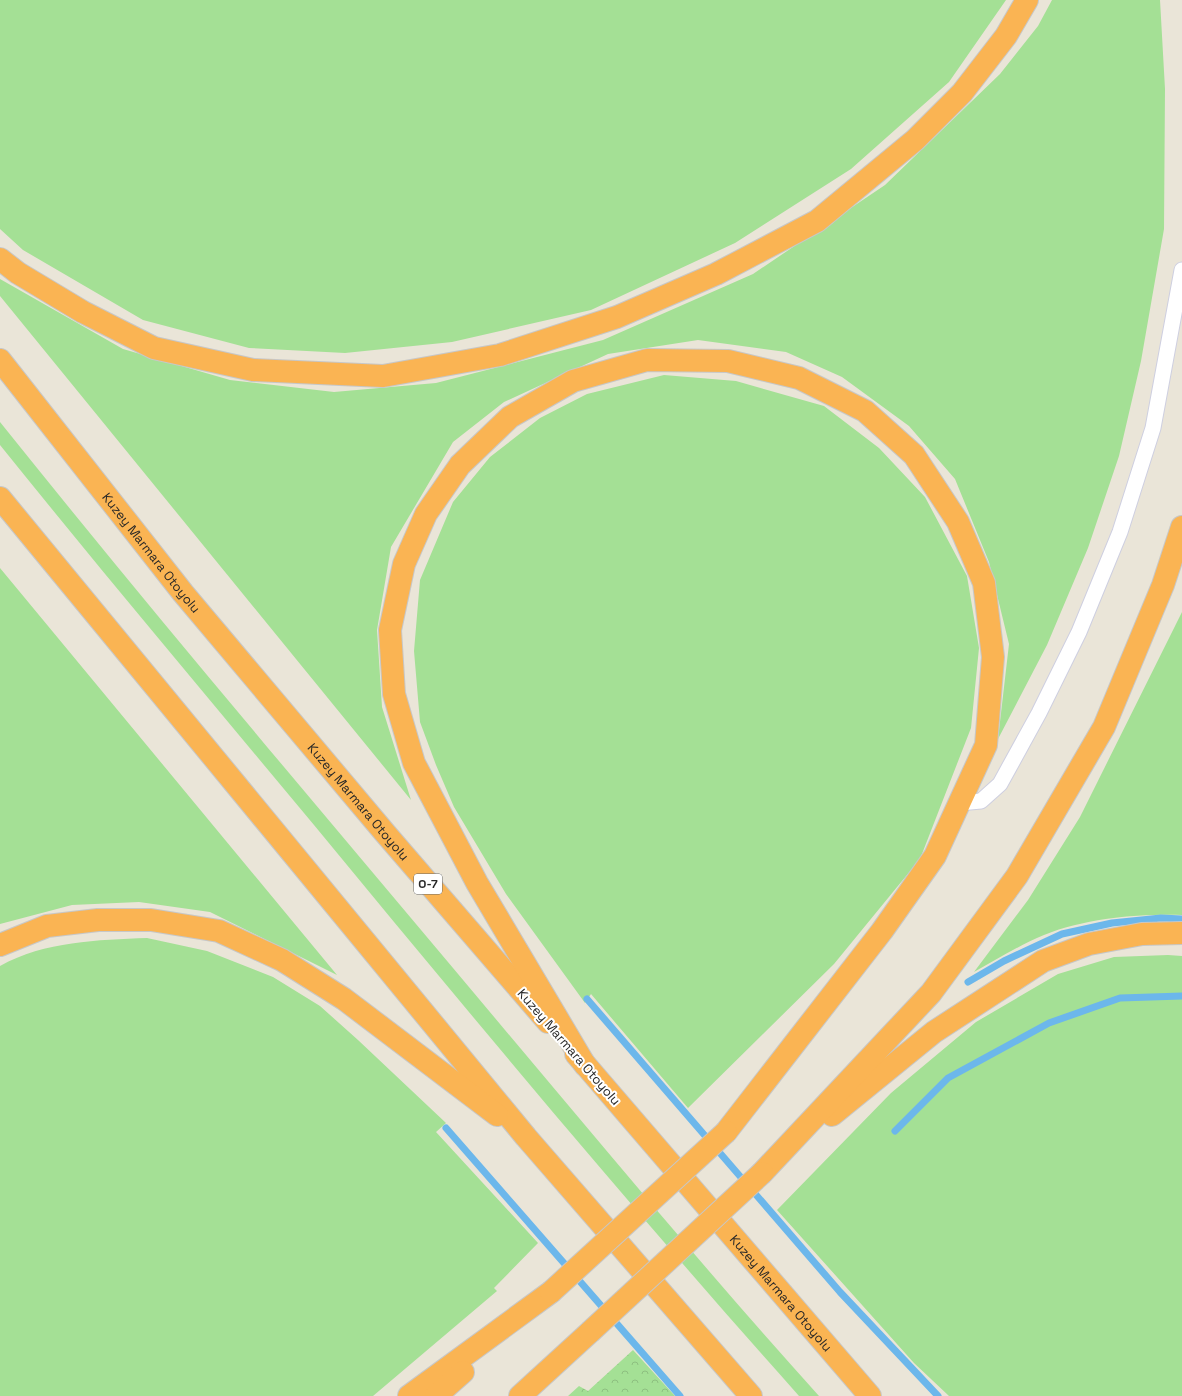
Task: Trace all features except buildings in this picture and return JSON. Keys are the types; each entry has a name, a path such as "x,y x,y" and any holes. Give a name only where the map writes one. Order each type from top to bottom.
{"highway":[{"path":"0,260 18,273 82,312 154,348 253,370 383,376 500,355 617,317 716,274 817,221 915,140 962,93 1006,36 1027,0"},
{"name":"Kuzey Marmara Otoyolu","path":"0,360 183,593 385,833 870,1396"},
{"path":"436,1396 726,1132 882,930 935,856 986,745 993,657 984,583 958,522 914,455 865,411 799,378 728,360 647,360 573,381 510,417 460,465 426,514 404,564 390,630 394,694 414,763 477,883 585,1065"},
{"path":"0,498 526,1137 751,1396"},
{"path":"762,1174 931,993 1017,876 1104,727 1163,585 1182,527"},
{"path":"0,945 47,926 98,920 151,920 219,931 282,960 344,999 526,1137"},
{"path":"520,1396 762,1174 934,1032 1043,961 1089,944 1142,934 1182,933"},
{"path":"409,1396 551,1292"},
{"path":"529,1396 590,1332"}],"lane":[{"path":"959,803 981,801 1000,784 1039,713 1082,625 1120,532 1153,428 1182,270"}],"green space":[{"path":"0,0 1006,0 949,82 851,169 735,243 591,310 452,342 345,353 249,348 143,320 23,250 0,229"},
{"path":"1052,0 1160,0 1165,89 1164,229 1141,361 1119,456 1088,548 1047,645 998,739 1009,644 989,562 955,479 909,426 842,377 786,352 698,340 608,354 504,402 453,442 391,547 377,630 382,707 411,800 0,296 0,279 123,349 230,380 334,392 436,383 603,340 753,274 885,185 1000,74 1038,26"},
{"path":"664,375 736,381 824,406 879,448 925,497 967,576 979,648 971,728 920,859 834,964 688,1108 591,994 585,1003 506,894 454,807 436,765 420,722 414,651 420,580 453,502 490,457 540,418 587,394"},
{"path":"0,422 168,628 589,1130 819,1396 799,1396 615,1184 494,1041 0,445"},
{"path":"0,568 337,975 210,912 139,902 72,905 0,924"},
{"path":"1182,612 1182,915 1148,915 1112,918 1060,929 1009,952 974,972 1028,900 1080,817"},
{"path":"147,938 207,951 273,977 320,1006 446,1123 436,1132 538,1243 494,1288 497,1291 373,1396 0,1396 0,966 35,951 72,943"},
{"path":"1168,955 1182,956 1182,1396 949,1396 914,1363 777,1210 891,1093 976,1022 1058,974 1114,957"},
{"path":"633,1350 675,1396 568,1396 579,1386 588,1391"}],"waterway":[{"path":"968,982 1004,961 1062,934 1112,923 1161,918 1182,919"},
{"path":"895,1131 948,1078 1049,1023 1120,998 1182,996"},
{"path":"587,999 840,1292 938,1396"},
{"path":"446,1128 680,1396"}]}
